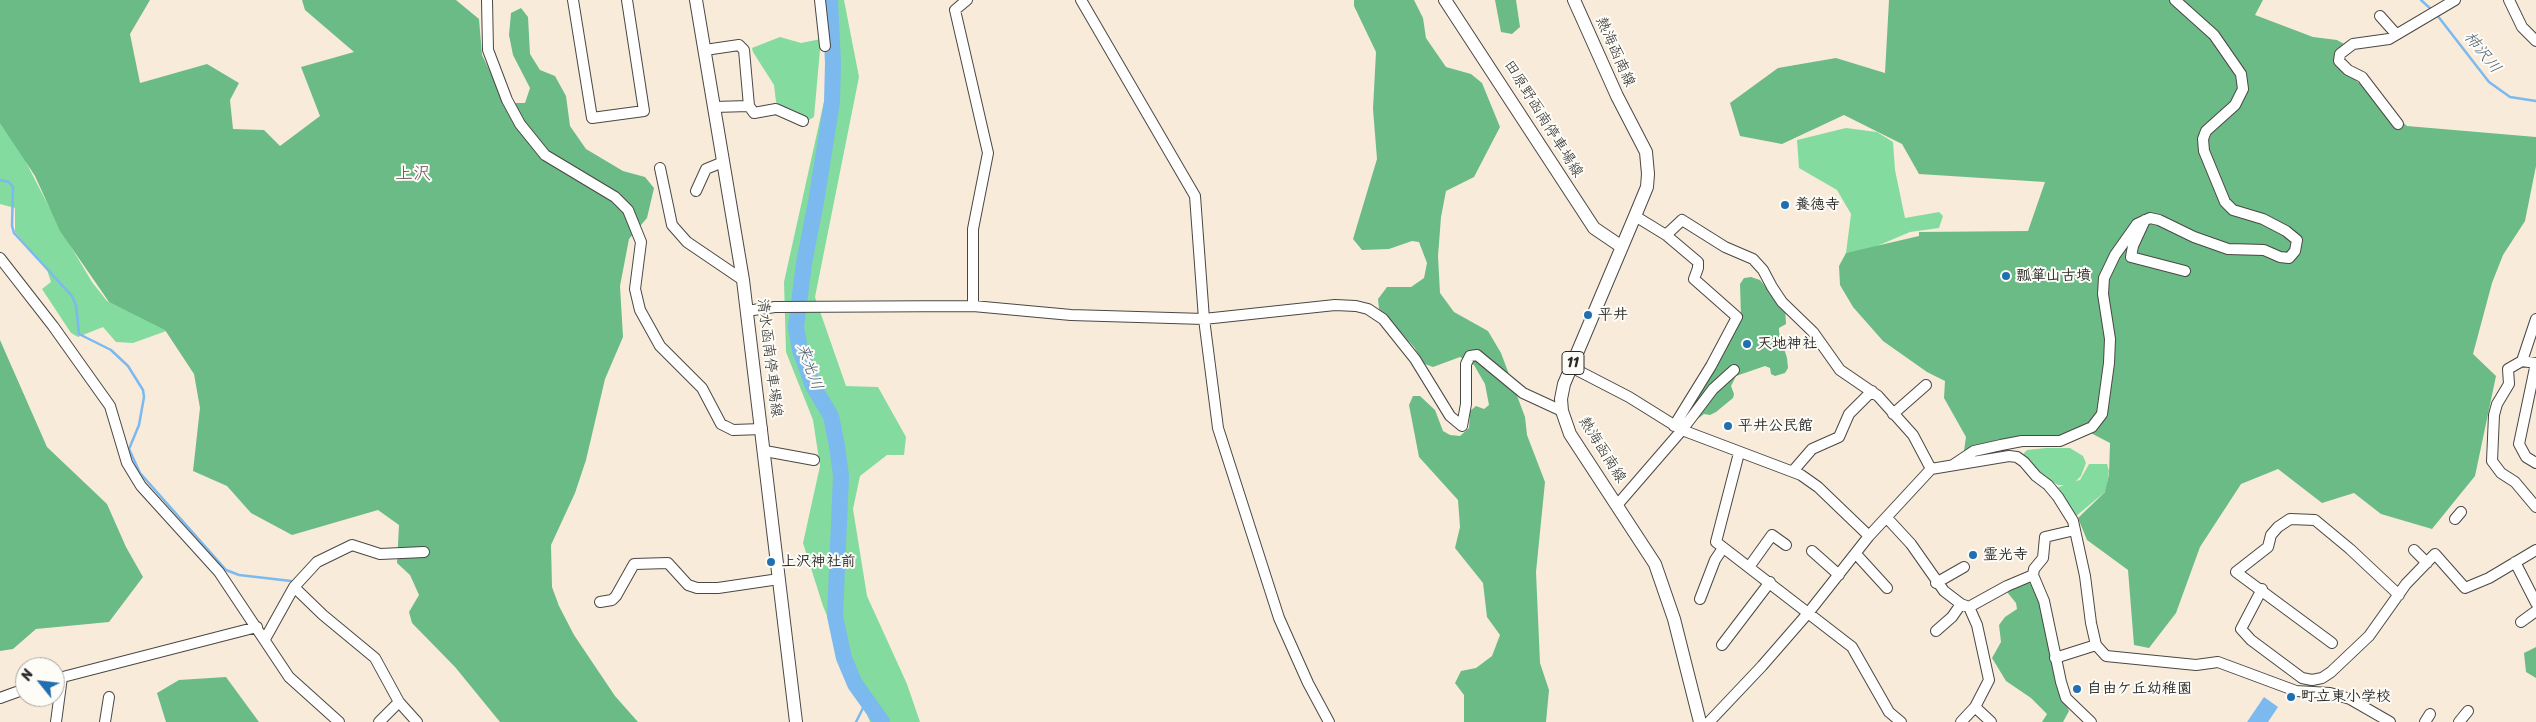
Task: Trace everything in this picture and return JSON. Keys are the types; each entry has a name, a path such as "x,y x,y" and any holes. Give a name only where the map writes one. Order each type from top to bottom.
{"main road":[{"name":"清水函南停車場線","path":"696,0 743,280 796,722"},
{"name":"田原野函南停車場線","path":"1445,0 1588,220 1603,236 1622,247"},
{"name":"熱海函南線","path":"1574,0 1617,96 1646,152 1648,174 1646,187 1635,216 1564,384 1561,399 1562,411 1570,434 1618,504 1655,564 1674,619 1700,722"}],"street":[{"path":"487,0 488,50 507,100 520,124 545,156 615,197 628,210 641,242 635,289 640,310 660,346 702,388 721,424 733,430 762,429"},
{"path":"573,0 592,118 644,111 627,0"},
{"path":"820,0 825,46"},
{"path":"967,0 955,10 988,153 974,229 973,306"},
{"path":"1081,0 1195,196 1204,319 1218,428 1279,618 1308,683 1329,722"},
{"path":"1953,465 1963,456 1974,451 2022,441 2060,441 2092,427 2102,414 2106,396 2110,355 2110,339 2103,294 2104,278 2132,230 2145,219 2160,220 2194,237 2228,249 2264,250 2280,257 2289,258 2297,246 2297,240 2286,231 2263,219 2233,210 2225,202 2204,151 2203,139 2206,131 2235,105 2243,90 2241,74 2214,35 2175,0"},
{"path":"2398,124 2362,76 2348,70 2339,61 2340,54 2353,44 2389,39 2413,23 2455,0"},
{"path":"2509,0 2522,27 2536,41"},
{"path":"2380,16 2396,34"},
{"path":"705,50 739,45 744,50 749,106 754,113 776,109 803,121"},
{"path":"714,107 749,106"},
{"path":"696,191 706,169 723,162"},
{"path":"660,168 672,225 687,242 743,280"},
{"path":"1635,216 1666,235 1698,262 1694,279 1737,317 1678,428"},
{"path":"2145,219 2133,246 2131,257 2185,271"},
{"path":"1666,235 1682,220 1725,247 1753,259 1763,270 1782,302 1813,332 1840,370 1872,391 1913,435 1931,469"},
{"path":"0,258 53,326 110,406 130,471 141,486 219,572 289,677 340,722"},
{"path":"746,311 775,307 973,306 1071,316 1204,319 1335,305 1368,309 1383,318 1398,335 1450,416 1462,426 1466,404 1466,364 1470,356 1477,355 1484,358 1523,393 1562,411"},
{"path":"2522,361 2536,319"},
{"path":"2536,463 2522,452 2519,444 2536,363 2522,361 2508,369 2509,384 2497,404 2492,429 2492,461 2501,473 2515,482 2536,507"},
{"path":"1571,367 1629,397 1678,428 1739,453 1793,471 1818,487 1869,536"},
{"path":"1618,504 1678,428 1713,389 1734,370"},
{"path":"1893,414 1926,385"},
{"path":"1793,471 1812,449 1840,437 1849,414 1872,391"},
{"path":"765,452 814,460"},
{"path":"1739,453 1716,542 1852,647 1889,712 1901,722"},
{"path":"1709,722 1809,612 1869,536 1931,469 2009,456 2018,457 2058,496 2073,521 2096,645 2106,656 2143,662 2196,665 2218,662 2296,691 2330,693 2350,699 2390,722"},
{"path":"1887,518 1910,544 1936,583 1965,606 1977,625 1988,680 1975,707 1961,722"},
{"path":"2332,643 2236,572 2268,547 2271,535 2278,527 2290,519 2315,520 2328,529 2399,595"},
{"path":"2075,530 2045,537 2044,558 2034,568 2033,576 2044,601 2055,658 2066,698 2091,722"},
{"path":"1750,567 1772,535 1786,545"},
{"path":"265,639 294,587 317,562 352,545 380,554 424,552"},
{"path":"1700,599 1723,548"},
{"path":"2414,550 2427,562"},
{"path":"2262,590 2241,629 2251,640 2302,678 2312,680 2322,678 2331,672 2369,636 2406,584 2435,554 2465,588 2489,578 2536,550"},
{"path":"1812,551 1839,575"},
{"path":"1856,554 1887,588"},
{"path":"2515,562 2536,604"},
{"path":"600,602 612,600 616,596 634,564 668,563 688,585 697,588 718,588 779,579"},
{"path":"1936,583 1964,567"},
{"path":"1936,631 1965,606 2033,576"},
{"path":"1722,645 1770,582"},
{"path":"294,587 316,609 375,658 399,702 417,722"},
{"path":"2521,622 2536,610"},
{"path":"65,676 257,627"},
{"path":"2055,658 2096,645"},
{"path":"2296,691 2302,678"},
{"path":"0,698 15,693"},
{"path":"105,722 109,697"},
{"path":"379,722 399,702"},
{"path":"56,722 57,707"},
{"path":"1975,707 1991,722"},
{"path":"2460,722 2468,711"}],"green space":[{"path":"0,0 150,0 130,34 140,83 207,64 239,83 230,100 233,129 264,130 280,146 320,116 301,67 354,52 305,10 302,0 456,0 479,19 482,55 499,90 515,103 525,103 530,88 513,55 509,35 511,13 521,8 528,17 530,54 540,70 555,76 566,96 570,126 586,149 623,171 645,177 654,188 647,218 629,239 620,286 623,337 605,379 586,460 575,493 551,545 552,587 559,606 574,635 615,696 638,722 500,722 455,667 412,623 409,612 419,595 410,575 397,563 399,525 378,510 292,535 251,513 227,486 193,471 200,408 194,374 165,330 109,302 60,231 35,176 0,123"},
{"path":"822,0 844,0 859,77 815,297 846,386 878,387 906,437 904,455 887,455 860,476 853,509 867,596 907,684 920,722 870,722 823,606 803,543 820,466 813,420 786,352 784,282 829,79"},
{"path":"1354,0 1414,0 1423,18 1426,38 1446,67 1471,74 1482,83 1500,127 1474,177 1446,191 1441,217 1438,256 1440,293 1454,312 1488,331 1501,353 1525,417 1527,435 1545,482 1536,572 1540,663 1549,690 1546,722 1464,722 1464,695 1455,683 1461,671 1476,668 1492,656 1500,635 1487,617 1483,583 1455,548 1460,527 1458,500 1419,457 1409,405 1413,396 1420,396 1435,410 1443,431 1450,435 1460,436 1469,428 1470,411 1476,406 1484,409 1489,405 1485,384 1474,365 1460,357 1433,367 1425,364 1414,347 1379,309 1378,299 1387,287 1411,287 1424,278 1427,263 1419,242 1412,241 1389,249 1362,250 1353,239 1377,159 1373,109 1376,52 1354,6"},
{"path":"1495,0 1516,0 1520,27 1512,34 1501,32"},
{"path":"1889,0 2263,0 2255,15 2313,37 2337,40 2346,45 2341,67 2407,126 2536,137 2536,166 2525,221 2503,255 2492,283 2473,354 2496,376 2475,476 2432,529 2381,514 2354,493 2322,503 2278,469 2241,484 2200,547 2176,613 2149,648 2134,645 2128,570 2087,540 2078,518 2105,492 2109,474 2110,443 2087,431 2055,441 1964,451 1966,437 1944,398 1945,381 1927,372 1883,341 1853,307 1840,285 1839,266 1846,253 1919,236 1919,232 2028,231 2045,182 1919,174 1902,144 1844,115 1782,144 1740,136 1730,103 1778,68 1836,58 1885,73"},
{"path":"780,37 801,43 821,39 814,117 809,120 797,112 783,109 776,102 774,85 753,52 752,48"},
{"path":"0,112 61,230 92,282 107,301 169,330 133,343 116,342 103,327 78,337 71,333 42,289 51,282 47,270 15,232 15,208 0,204"},
{"path":"1846,128 1877,132 1893,142 1895,170 1905,218 1939,212 1943,216 1939,228 1910,232 1870,249 1846,253 1851,214 1837,190 1799,168 1797,140"},
{"path":"1751,277 1760,280 1776,300 1785,306 1786,324 1779,328 1779,332 1788,368 1785,373 1775,376 1771,374 1770,368 1765,366 1736,376 1731,386 1734,394 1733,398 1716,412 1710,415 1704,414 1691,424 1684,417 1741,316 1740,284 1744,278"},
{"path":"0,340 47,447 107,504 126,547 143,577 109,622 36,629 13,649 0,651"},
{"path":"2070,448 2083,456 2086,463 2081,476 2076,481 2080,480 2089,464 2107,464 2109,471 2106,491 2075,517 2052,490 2064,485 2058,485 2044,477 2021,456 2027,450"},
{"path":"2026,580 2035,588 2038,597 2045,619 2053,670 2069,711 2063,722 2042,722 2047,714 2031,698 2006,681 1992,658 2001,642 1999,625 2005,617 2017,609 2016,603 2007,592 2008,587"},
{"path":"2536,647 2536,678 2526,672 2524,653"},
{"path":"226,677 259,722 166,722 157,693 179,680"}],"water":[{"path":"2264,697 2278,707 2268,722 2247,722"}],"waterway":[{"name":"来光川","path":"830,0 833,63 832,102 804,263 796,327 800,350 813,386 831,416 837,446 841,476 835,616 844,658 855,684 882,722"},
{"name":"柿沢川","path":"2421,0 2433,11"},
{"name":"柿沢川","path":"2437,15 2489,82 2510,97 2536,101"},
{"path":"0,180 9,182 13,187 12,226 14,233 72,296 76,305 79,334 111,350 128,366 143,390 144,397 139,425 129,449 140,473 226,570 239,575 295,583"},
{"path":"856,722 866,702"}],"place":[{"name":"養徳寺","path":"1785,205"},
{"name":"瓢箪山古墳","path":"2006,276"},
{"name":"平井","path":"1588,315"},
{"name":"天地神社","path":"1747,344"},
{"name":"平井公民館","path":"1728,426"},
{"name":"霊光寺","path":"1973,555"},
{"name":"上沢神社前","path":"771,562"},
{"name":"自由ケ丘幼稚園","path":"2077,689"},
{"name":"町立東小学校","path":"2291,697"}],"district":[{"name":"上沢","path":"413,174"}]}
